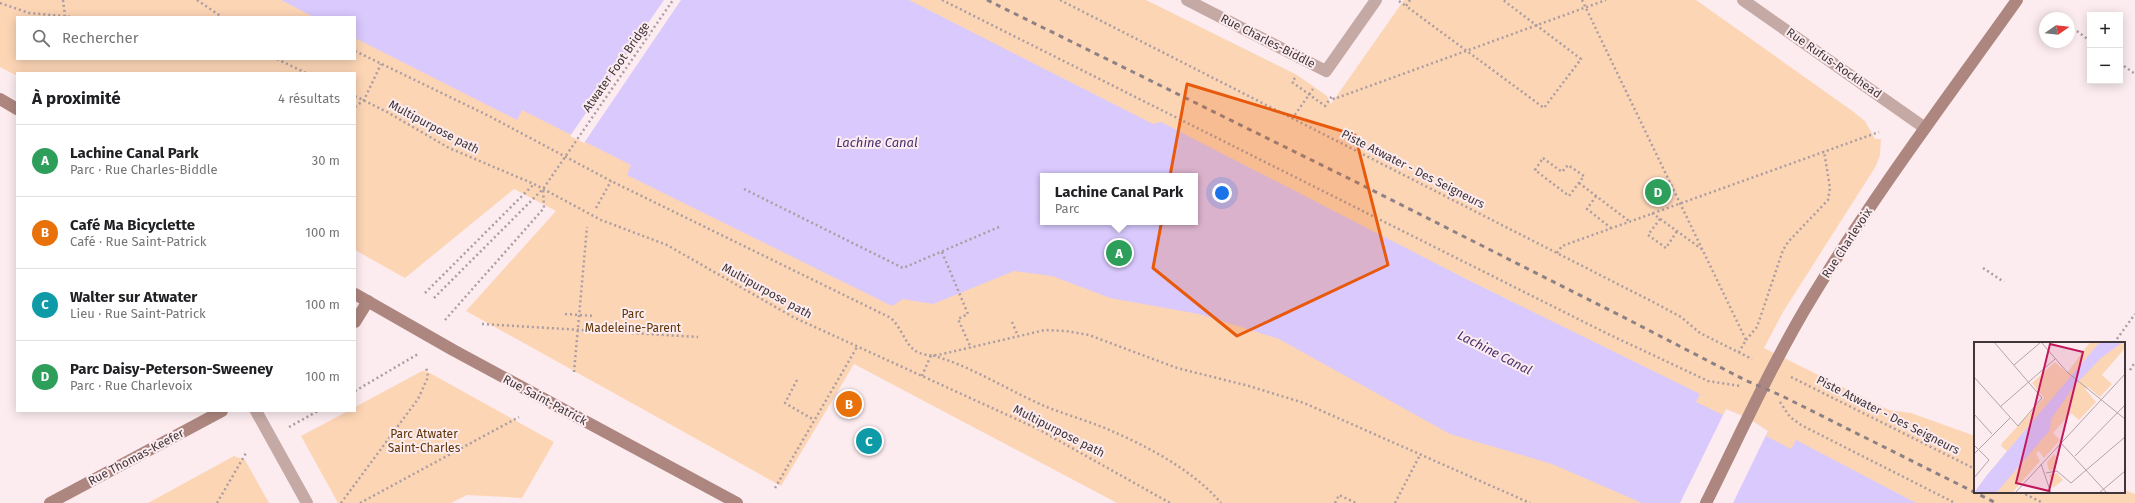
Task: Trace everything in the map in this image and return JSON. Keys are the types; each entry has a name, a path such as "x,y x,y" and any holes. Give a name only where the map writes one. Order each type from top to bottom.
{"street":[{"name":"Rue Charles-Biddle","path":"1187,0 1326,71 1376,0"},
{"name":"Rue Rufus-Rockhead","path":"1743,0 1925,128"},
{"name":"Rue Charlevoix","path":"1706,503 1787,341 1814,294 1925,128 2017,0"},
{"path":"0,100 16,108"},
{"name":"Rue Saint-Patrick","path":"356,295 453,350 736,503"},
{"path":"356,320 368,301"},
{"name":"Rue Thomas-Keefer","path":"50,503 220,412"},
{"path":"257,412 307,503"}],"path":[{"path":"0,2 29,13 65,16 63,0"},
{"path":"197,0 221,16"},
{"name":"Atwater Foot Bridge","path":"434,298 543,189 673,0"},
{"path":"942,0 1606,333 1708,381 1742,386"},
{"name":"Piste Atwater - Des Seigneurs","path":"1060,0 1672,312 1700,333 1754,360"},
{"path":"1406,6 1410,0"},
{"path":"1399,1 1544,108 1582,59 1503,0"},
{"path":"1582,0 1681,202 1746,340"},
{"path":"1297,75 1292,82 1325,106 1332,96 1334,99 1606,0"},
{"path":"2075,30 2087,39"},
{"path":"356,52 489,116 611,181 891,318 898,326 906,344 912,349 931,356 952,361 993,379 1044,406 1107,429 1147,449 1204,484 1221,503"},
{"path":"279,60 304,72"},
{"path":"356,106 364,100 381,64"},
{"path":"2123,65 2135,74"},
{"path":"1292,119 1314,87"},
{"name":"Multipurpose path","path":"356,96 449,148 534,184 601,220 666,245 792,317 1069,444 1170,503"},
{"path":"1557,253 1562,246 1879,132"},
{"path":"1739,352 1746,340 1757,327 1786,246 1828,200 1830,183 1824,151"},
{"path":"1543,158 1562,172 1568,165 1584,176 1579,183 1569,196 1535,170 1543,158"},
{"path":"596,208 611,181"},
{"path":"1579,183 1629,221"},
{"path":"425,293 534,184"},
{"path":"452,312 544,208 543,189"},
{"path":"744,189 902,268 999,227"},
{"path":"1596,196 1587,209 1611,228"},
{"path":"1652,213 1704,250"},
{"path":"1660,219 1648,235 1666,248 1677,231"},
{"path":"574,372 586,227"},
{"path":"942,252 968,314 958,319 971,348"},
{"path":"1983,268 2004,282"},
{"path":"565,314 594,316"},
{"path":"2115,342 2135,314"},
{"path":"1012,322 1018,336"},
{"path":"482,324 698,337"},
{"path":"931,356 1044,330 1066,330 1089,335 1177,368 1249,386 1304,403 1530,503"},
{"path":"775,488 857,346"},
{"path":"922,376 931,356"},
{"path":"356,390 415,358"},
{"path":"2130,370 2135,362"},
{"path":"341,503 418,399 428,377 426,367"},
{"name":"Piste Atwater - Des Seigneurs","path":"1792,377 1974,468"},
{"path":"797,380 785,403 814,420"},
{"path":"1780,401 1790,417 1802,425 1955,503"},
{"path":"309,416 316,412"},
{"path":"360,503 519,417"},
{"path":"217,503 246,453"},
{"path":"1395,503 1420,455"},
{"path":"2023,493 2043,503"},
{"path":"1335,503 1339,495 1356,503"}],"highlighted area":[{"path":"1187,84 1355,135 1388,265 1237,336 1153,268"}],"green space":[{"name":"Parc Madeleine-Parent","path":"0,0 1146,0 1297,75 1327,96 1331,104 1404,0 1696,0 1851,110 1865,121 1875,139 1881,139 1880,155 1876,166 1783,312 1764,348 1889,410 1911,413 1974,436 1974,493 2125,493 2125,490 2135,494 2135,503 1117,503 854,364 781,486 466,311 556,211 514,189 405,278 356,251 356,72 16,72 16,75 0,67"},
{"name":"Parc Atwater Saint-Charles","path":"422,371 428,372 554,442 522,498 467,495 451,503 338,503 301,436 346,412 356,412 356,406"},
{"path":"234,456 245,460 269,503 148,503"}],"water":[{"name":"Lachine Canal","path":"281,0 909,0 1153,124 1161,122 1466,279 1700,394 1696,402 1723,415 1726,409 1748,418 1768,431 1766,436 1791,449 1796,440 1916,503 1642,503 1552,464 1450,434 1279,339 1199,314 1110,298 1052,276 1014,271 933,304 903,299 892,306 627,175 631,165 522,110 517,120 356,39 356,16 312,16"}],"pier":[{"path":"664,0 681,0 584,143 570,136"},
{"path":"1726,409 1748,418 1768,431 1733,503 1680,503"}],"railway":[{"path":"987,0 1356,182 1745,380 1782,396 1974,492"},
{"path":"1976,493 1996,503"}],"place":[{"name":"Parc Daisy-Peterson-Sweeney","path":"1658,192"},
{"name":"Lachine Canal Park","path":"1119,253"},
{"name":"Café Ma Bicyclette","path":"849,404"},
{"name":"Walter sur Atwater","path":"869,441"}]}
